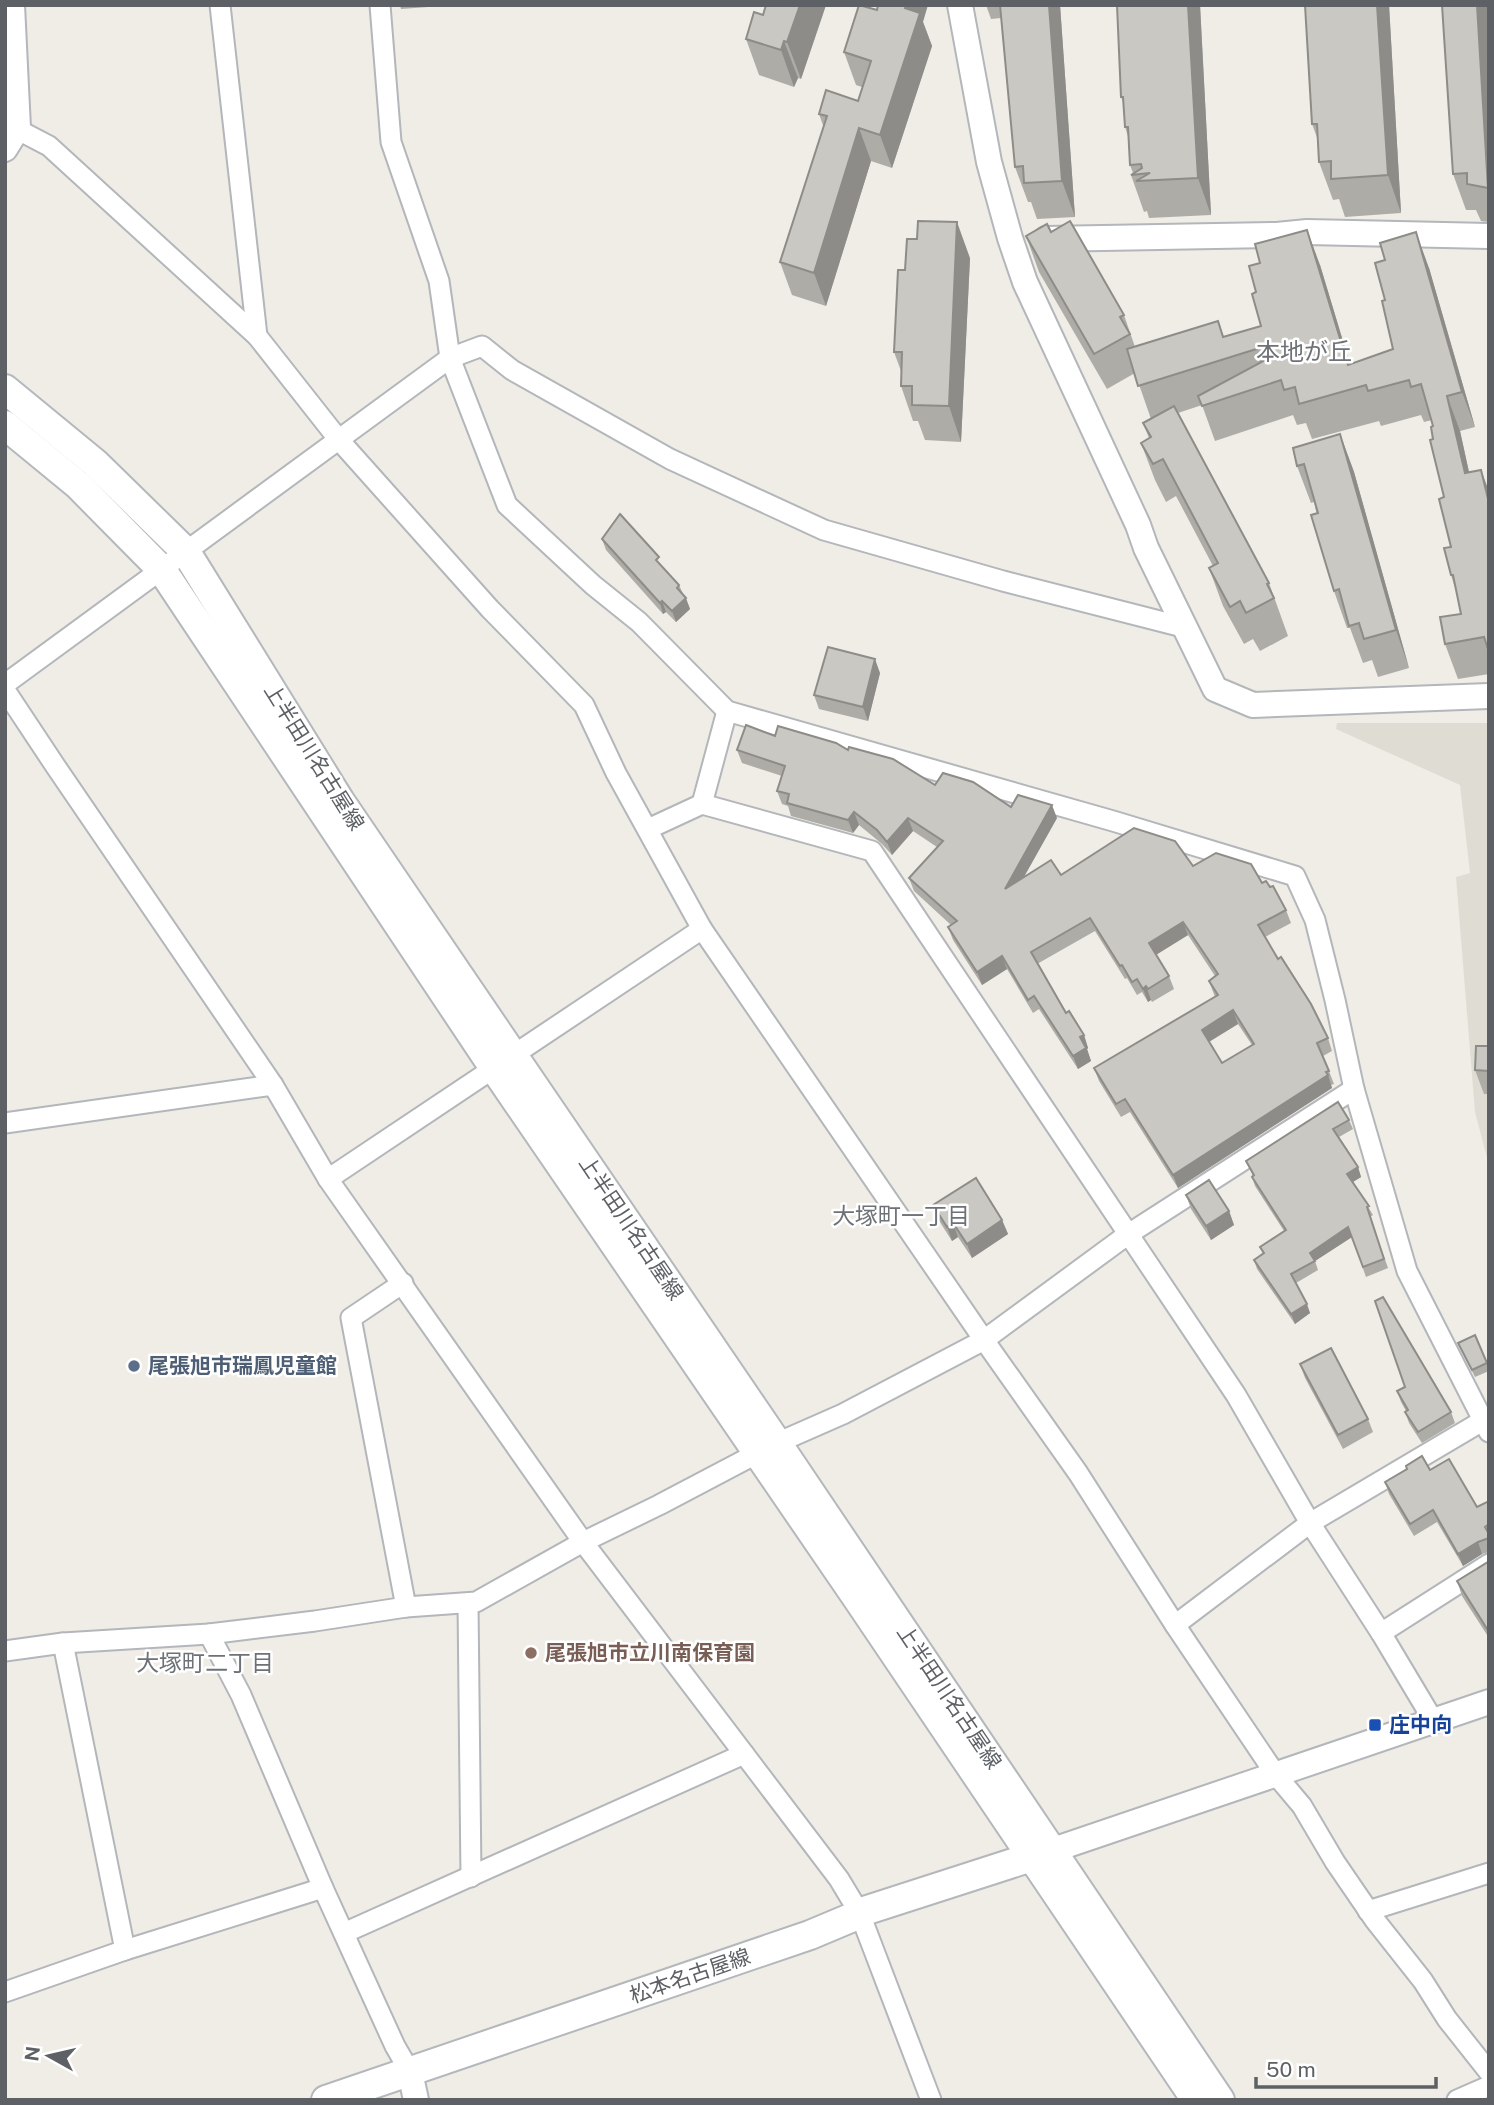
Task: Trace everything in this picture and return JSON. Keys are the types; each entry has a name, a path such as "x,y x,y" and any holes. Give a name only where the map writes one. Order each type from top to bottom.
{"main road":[{"name":"上半田川名古屋線","path":"5,389 95,463 186,552 504,1061"},
{"name":"上半田川名古屋線","path":"5,425 78,485 162,570 504,1061 1042,1853 1220,2100"},
{"name":"上半田川名古屋線","path":"1042,1853 1196,2100"},
{"name":"松本名古屋線","path":"326,2100 762,1952 861,1912 1042,1853"}],"street":[{"path":"12,5 10,133 49,146 257,336 339,440 490,609 584,705 616,773 702,929 1078,1473 1175,1625 1276,1775 1302,1806 1368,1911 1489,2072"},
{"path":"220,5 257,336"},
{"path":"380,5 391,142 439,281 450,358 507,505 593,585 639,622 727,711 1295,876 1315,920 1321,941 1354,1089 1407,1271 1486,1426 1310,1523 1175,1625"},
{"path":"960,5 989,162 1025,282 1138,525 1146,548 1215,689 1253,705 1489,696"},
{"path":"1010,238 1277,235 1307,232 1489,236"},
{"path":"5,684 450,358 482,346 512,370 670,459 824,530 1003,581 1183,627"},
{"path":"5,690 273,1085 328,1179 583,1542 839,1879 860,1914 931,2100"},
{"path":"702,804 727,711"},
{"path":"648,829 702,804 872,851 1236,1395 1310,1523 1433,1720"},
{"path":"328,1179 702,929"},
{"path":"5,1123 273,1085"},
{"path":"5,1651 63,1643 209,1634 406,1607 476,1602 583,1542 768,1448 843,1414 984,1340 1127,1235 1354,1089"},
{"path":"403,1283 351,1318 406,1607"},
{"path":"1381,1633 1489,1564"},
{"path":"468,1603 471,1877"},
{"path":"209,1634 242,1695 323,1888 395,2046 410,2072 416,2100"},
{"path":"63,1643 125,1950"},
{"path":"1042,1853 1489,1702"},
{"path":"344,1933 744,1754"},
{"path":"1368,1911 1489,1873"},
{"path":"5,1992 125,1950 323,1888"},
{"path":"1457,2100 1489,2086"}],"shaded area":[{"path":"1337,723 1489,723 1489,1165 1475,1112 1456,877 1470,873 1460,785 1336,729"}],"building":[{"path":"766,5 800,5 787,42 784,41 781,50 746,39 754,12 763,15"},
{"path":"859,5 877,10 878,5 906,5 905,8 920,13 880,135 859,128 814,273 780,262 827,116 819,114 826,90 858,101 871,61 844,52"},
{"path":"1000,5 1049,5 1062,181 1024,183 1023,166 1015,167"},
{"path":"1117,5 1188,5 1198,178 1136,181 1150,173 1131,175 1142,168 1141,164 1130,165 1128,127 1125,127 1121,97"},
{"path":"1305,5 1377,5 1388,175 1331,179 1331,161 1319,162 1317,124 1312,124"},
{"path":"1442,5 1477,5 1488,188 1467,184 1467,173 1453,174"},
{"path":"918,221 957,222 949,406 912,405 912,386 901,386 902,352 894,352 898,270 905,270 907,239 917,239"},
{"path":"1070,221 1124,315 1120,317 1130,334 1094,354 1026,236 1047,224 1051,232"},
{"path":"1307,230 1348,365 1393,349 1382,301 1385,300 1375,263 1385,260 1380,243 1416,232 1462,392 1447,396 1465,473 1481,470 1489,503 1489,652 1484,637 1445,644 1440,617 1461,614 1444,548 1451,547 1439,499 1444,497 1430,440 1433,439 1433,426 1421,384 1411,387 1409,380 1368,391 1366,385 1299,404 1295,387 1284,390 1281,380 1202,406 1198,396 1271,357 1266,346 1138,386 1127,349 1218,321 1223,337 1261,326 1252,294 1256,292 1249,266 1260,263 1255,244"},
{"path":"1174,406 1269,583 1267,584 1274,598 1246,613 1240,601 1230,607 1209,568 1218,563 1163,459 1153,464 1141,443 1151,437 1143,423"},
{"path":"1340,434 1396,630 1364,639 1359,623 1349,626 1339,589 1334,591 1311,515 1318,513 1304,464 1297,466 1293,448"},
{"path":"620,514 659,557 656,560 679,585 677,588 686,598 672,611 662,601 660,603 602,539"},
{"path":"828,647 875,659 863,707 814,695"},
{"path":"746,725 775,736 778,726 836,743 848,750 849,747 893,759 935,785 943,773 973,782 1011,807 1018,795 1052,805 1005,889 1051,860 1061,875 1134,828 1175,841 1193,866 1216,853 1251,864 1262,883 1266,881 1270,887 1273,886 1286,910 1258,925 1278,959 1281,957 1311,1004 1328,1038 1317,1043 1329,1071 1326,1072 1328,1075 1173,1175 1125,1099 1116,1104 1094,1068 1218,995 1209,981 1218,974 1183,922 1149,943 1169,976 1148,989 1146,986 1143,989 1137,979 1132,982 1090,918 1031,952 1066,1013 1069,1011 1084,1035 1080,1037 1086,1048 1073,1056 1034,996 1028,1000 1002,956 977,972 948,927 957,921 909,878 943,841 908,818 887,842 877,830 854,812 848,820 787,803 789,794 777,791 785,766 737,750","holes":["1233,1010 1254,1044 1222,1063 1202,1030"]},
{"path":"1476,1046 1489,1046 1489,1071 1475,1070"},
{"path":"1338,1102 1349,1120 1333,1129 1358,1167 1347,1174 1369,1206 1367,1207 1384,1259 1363,1267 1348,1227 1310,1253 1315,1261 1291,1274 1307,1304 1291,1314 1254,1260 1264,1253 1260,1247 1286,1230 1252,1177 1254,1175 1246,1161"},
{"path":"976,1178 1002,1220 967,1244 953,1223 947,1227 933,1205"},
{"path":"1209,1180 1229,1211 1206,1226 1186,1195"},
{"path":"1383,1297 1451,1412 1418,1432 1405,1412 1408,1410 1397,1391 1405,1387 1375,1301"},
{"path":"1475,1335 1487,1363 1472,1370 1458,1343"},
{"path":"1331,1348 1368,1419 1338,1435 1300,1364"},
{"path":"1422,1456 1430,1470 1449,1459 1477,1507 1489,1501 1489,1524 1485,1527 1489,1538 1458,1554 1433,1510 1410,1524 1385,1482"},
{"path":"1488,1562 1489,1564 1489,1632 1457,1581"}],"place":[{"name":"尾張旭市瑞鳳児童館","path":"134,1366"},
{"name":"尾張旭市立川南保育園","path":"531,1653"},
{"name":"庄中向","path":"1375,1725"}],"district":[{"name":"本地が丘","path":"1304,352"},
{"name":"大塚町一丁目","path":"901,1216"},
{"name":"大塚町二丁目","path":"205,1663"}]}
